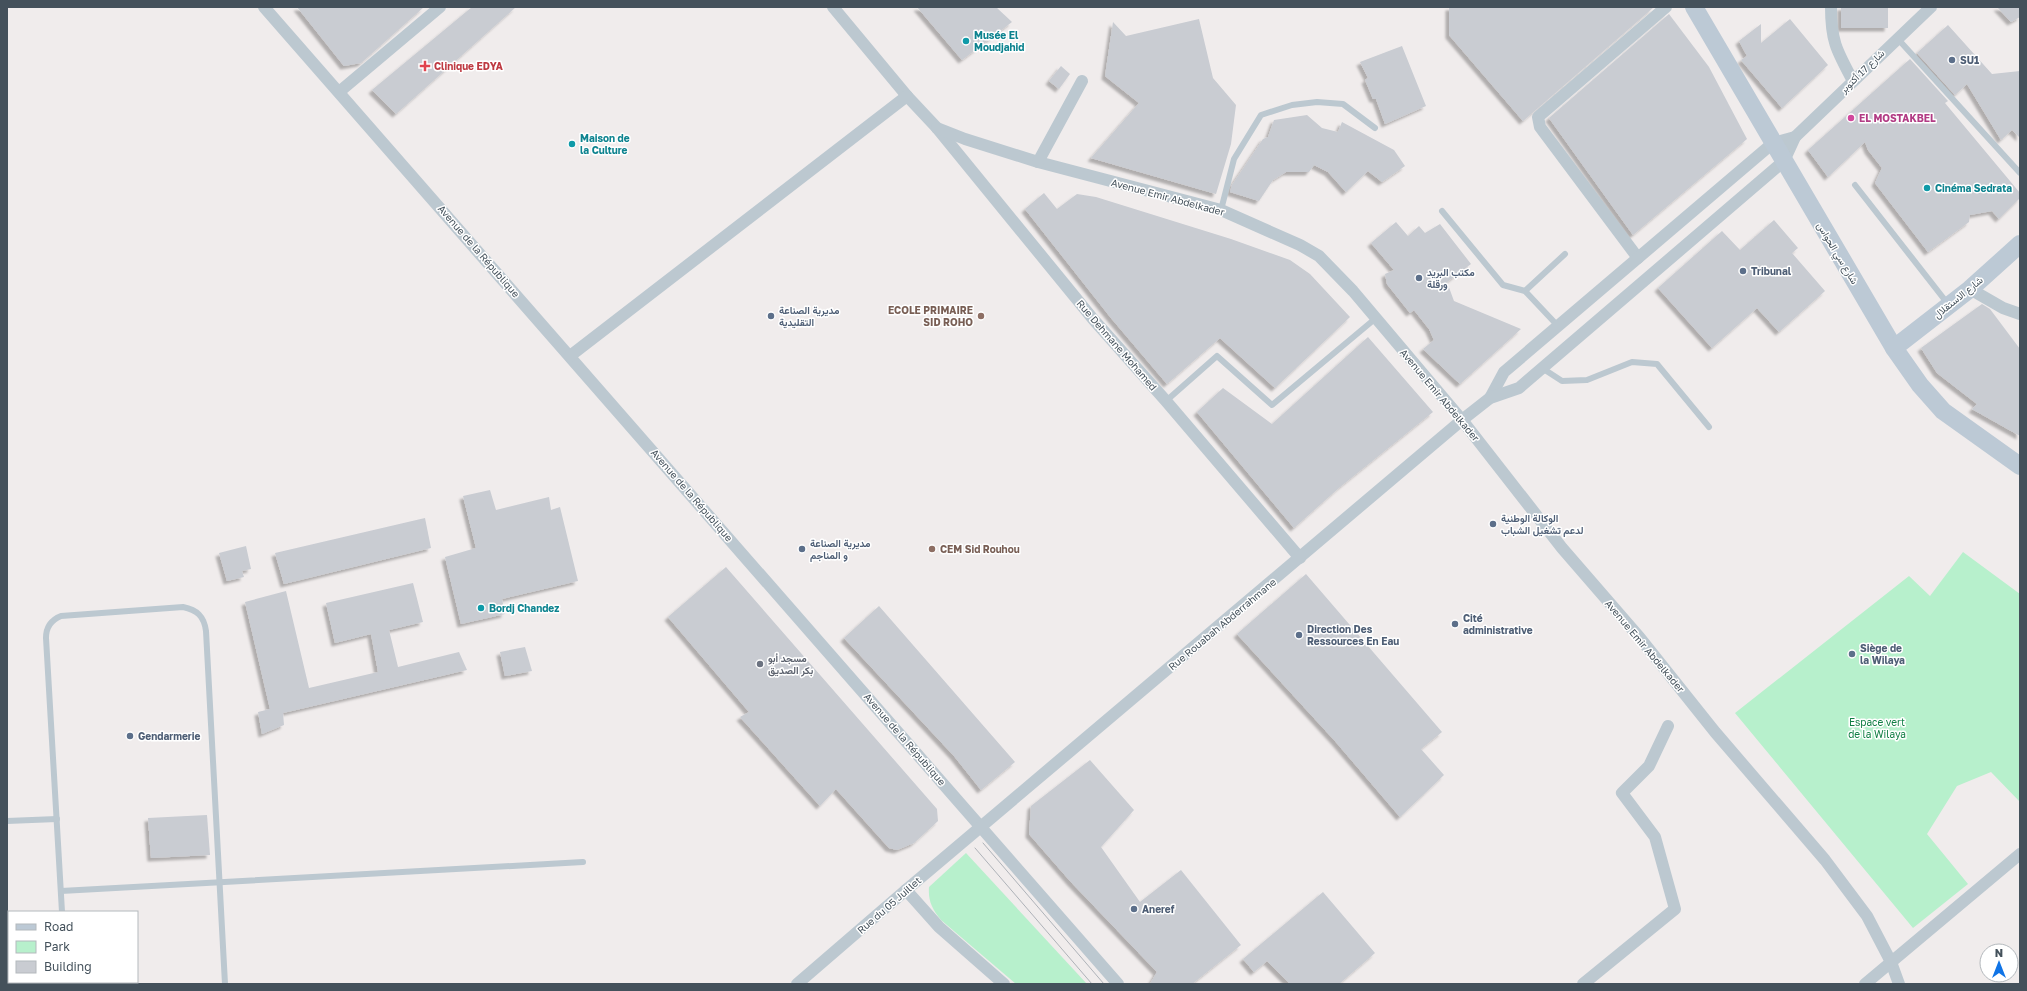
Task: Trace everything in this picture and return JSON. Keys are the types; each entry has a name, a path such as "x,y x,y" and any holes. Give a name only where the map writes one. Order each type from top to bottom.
{"street":[{"name":"Avenue de la République","path":"264,7 1118,984"},
{"path":"339,92 440,7"},
{"name":"Avenue Emir Abdelkader","path":"833,7 907,96 937,128 965,139 1038,162 1221,210 1300,244 1319,256 1376,318 1462,420 1562,548 1825,860 1867,916 1891,962 1899,984"},
{"path":"1638,258 1540,127 1538,117 1666,7"},
{"name":"شارع سي الحواس","path":"1694,7 1894,348 1920,385 1943,411 2020,466"},
{"path":"1832,7 1831,34 1853,81"},
{"name":"شارع 17 أكتوبر","path":"1795,137 1896,38 1931,7"},
{"path":"1038,162 1082,81"},
{"path":"570,356 907,96"},
{"name":"Rue Dehmane Mohamed","path":"937,128 1093,319 1166,401 1300,558"},
{"path":"1490,398 1504,372 1557,325 1773,143 1795,137"},
{"path":"1490,398 1519,388 1784,161 1795,137"},
{"name":"شارع الاستقلال","path":"1894,348 1970,289 2020,244"},
{"path":"1970,289 2003,308 2020,314"},
{"name":"Rue Rouabah Abderrahmane","path":"981,827 1462,420 1490,398"},
{"path":"1583,984 1675,909 1655,837 1622,794 1649,766 1668,726"},
{"name":"Rue du 05 Juillet","path":"797,984 981,827"},
{"path":"1865,984 2020,854"},
{"path":"906,890 939,927 1004,984"}],"lane":[{"path":"1896,38 2020,173"},
{"path":"1221,210 1234,159 1261,116 1292,105 1317,102 1343,104 1376,128"},
{"path":"1855,185 1949,305"},
{"path":"1442,211 1503,285 1525,290 1557,325"},
{"path":"1525,290 1565,254"},
{"path":"1166,401 1217,356 1272,405 1376,318"},
{"path":"1542,368 1562,381 1587,380 1632,362 1657,364 1709,427"},
{"path":"62,911 46,638 48,627 51,622 61,616 183,608 192,609 200,614 206,631 225,984"},
{"path":"7,821 56,819"},
{"path":"61,891 583,862"}],"green space":[{"name":"Espace vert de la Wilaya","path":"1963,552 2020,594 2020,802 1991,772 1957,786 1927,834 1968,884 1913,928 1735,713 1909,576 1930,596"},
{"path":"966,853 1087,984 1016,984 941,920 931,905 929,887"}],"building":[{"path":"297,7 424,7 361,63 344,66"},
{"name":"Clinique EDYA","path":"472,7 516,7 396,114 372,90"},
{"name":"Musée El Moudjahid","path":"917,7 996,7 1012,22 962,60"},
{"path":"1449,7 1654,7 1523,121 1449,35"},
{"path":"1841,7 1888,7 1888,28 1841,28"},
{"path":"1997,7 2020,7 2020,17 2011,22"},
{"path":"1669,14 1709,67 1747,139 1633,235 1549,118"},
{"path":"1199,19 1213,78 1236,105 1231,144 1216,194 1091,158 1139,103 1105,76 1113,22 1126,36"},
{"path":"1790,19 1828,65 1782,108 1741,60 1747,56 1739,41 1761,24 1761,43"},
{"path":"1948,25 1992,74 2020,71 2020,138 2012,130 2001,140 1967,84 1955,95 1917,53"},
{"path":"1402,46 1426,106 1385,124 1376,99 1373,99 1365,80 1368,78 1360,62"},
{"path":"1910,59 1948,101 1945,103 2020,193 2020,198 1999,219 1992,211 1970,215 1969,222 1928,252 1875,183 1882,168 1868,150 1865,142 1828,177 1808,150"},
{"path":"1061,66 1070,74 1059,89 1049,81"},
{"path":"1307,115 1322,128 1338,132 1342,122 1394,150 1405,166 1382,182 1368,171 1346,192 1328,172 1314,165 1309,172 1286,172 1273,180 1259,201 1230,192 1232,185 1263,139 1268,137 1274,120"},
{"path":"1044,193 1057,209 1077,194 1096,197 1231,239 1290,260 1310,274 1350,317 1275,388 1220,338 1167,384 1111,318 1025,209"},
{"name":"Tribunal","path":"1774,220 1798,248 1792,253 1825,291 1779,332 1757,308 1712,348 1658,288 1722,231 1740,250"},
{"path":"1396,222 1408,236 1419,226 1425,233 1440,224 1471,264 1447,282 1454,301 1521,329 1460,384 1423,349 1434,340 1429,329 1414,310 1410,313 1387,284 1385,274 1394,270 1371,243"},
{"path":"1982,304 1990,309 2020,349 2020,436 1972,409 1977,404 1937,373 1921,348"},
{"path":"1368,337 1433,412 1340,487 1294,528 1197,412 1223,388 1272,424"},
{"path":"490,490 496,510 549,497 551,510 560,507 578,581 502,599 505,614 461,624 445,557 476,548 463,496"},
{"path":"425,518 431,548 284,584 275,553"},
{"path":"246,546 251,569 242,571 244,577 227,581 219,553"},
{"name":"مسجد أبو بكر الصديق","path":"726,567 937,809 938,821 914,843 897,850 889,848 836,789 820,806 740,717 749,712 668,617"},
{"path":"1306,574 1442,732 1421,749 1444,775 1400,817 1335,741 1237,634"},
{"path":"413,583 423,622 389,630 398,667 459,652 467,670 283,713 284,725 262,734 258,712 270,709 245,602 286,591 309,688 378,672 371,634 335,643 326,603"},
{"path":"879,606 1015,762 981,790 954,756 844,638"},
{"path":"525,647 532,671 505,676 500,652"},
{"path":"1090,760 1134,810 1101,847 1140,902 1181,870 1241,945 1192,984 1150,984 1157,972 1070,881 1029,834 1031,806"},
{"path":"207,815 210,855 151,858 148,818"},
{"path":"1323,892 1375,953 1339,984 1290,984 1267,961 1254,972 1243,959"}],"tram line":[{"path":"983,843 1104,984"},
{"path":"975,848 1092,984"}],"place":[{"name":"Musée El Moudjahid","path":"966,41"},
{"name":"SU1","path":"1952,60"},
{"name":"Clinique EDYA","path":"425,66"},
{"name":"EL MOSTAKBEL","path":"1851,118"},
{"name":"Maison de la Culture","path":"572,144"},
{"name":"Cinéma Sedrata","path":"1927,188"},
{"name":"Tribunal","path":"1743,271"},
{"name":"مكتب البريد ورقلة","path":"1419,278"},
{"name":"مديرية الصناعة التقليدية","path":"771,316"},
{"name":"ECOLE PRIMAIRE SID ROHO","path":"981,316"},
{"name":"الوكالة الوطنية لدعم تشغيل الشباب","path":"1493,524"},
{"name":"مديرية الصناعة و المناجم","path":"802,549"},
{"name":"CEM Sid Rouhou","path":"932,549"},
{"name":"Bordj Chandez","path":"481,608"},
{"name":"Cité administrative","path":"1455,624"},
{"name":"Direction Des Ressources En Eau","path":"1299,635"},
{"name":"Siège de la Wilaya","path":"1852,654"},
{"name":"مسجد أبو بكر الصديق","path":"760,664"},
{"name":"Gendarmerie","path":"130,736"},
{"name":"Aneref","path":"1134,909"}]}
